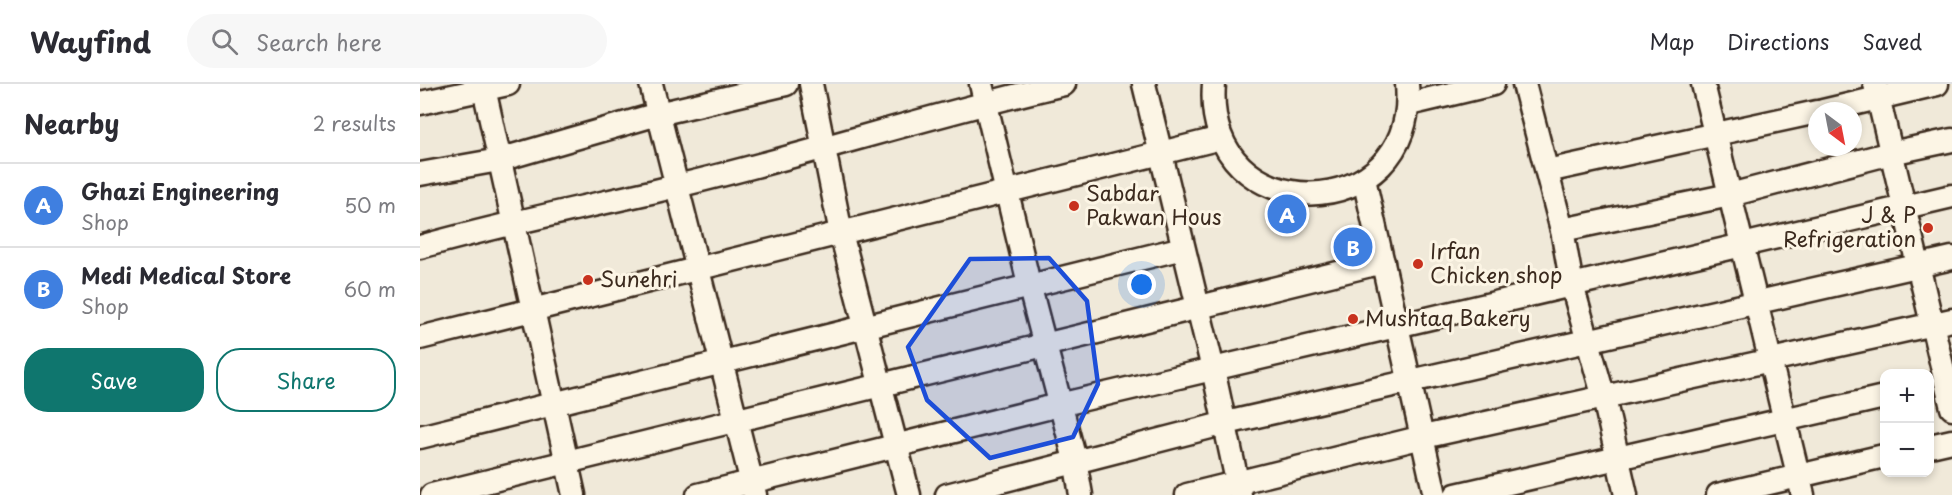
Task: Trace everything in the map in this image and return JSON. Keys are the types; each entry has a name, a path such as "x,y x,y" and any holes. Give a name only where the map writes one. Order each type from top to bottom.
{"street":[{"path":"420,103 484,87 508,84"},
{"path":"651,84 735,422 754,489"},
{"path":"420,174 499,159 658,114 786,84"},
{"path":"811,84 822,148 841,233 909,495"},
{"path":"420,247 514,221 677,186 822,148 982,93 1064,84"},
{"path":"1144,84 1199,307 1239,489"},
{"path":"1214,84 1212,106 1221,138 1240,166 1267,186 1299,195 1333,193 1364,179 1387,159 1402,133 1408,94 1493,84"},
{"path":"1524,84 1562,230 1572,285 1604,398 1626,495"},
{"path":"1703,84 1801,486"},
{"path":"1847,102 1877,91 1937,84"},
{"path":"484,87 574,495"},
{"path":"1877,91 1918,265 1942,322 1942,384 1952,408"},
{"path":"982,93 1030,288 1047,345 1059,405 1075,460 1081,495"},
{"path":"1547,171 1808,114"},
{"path":"420,338 1221,138"},
{"path":"1562,230 1730,195 1891,153 1952,140"},
{"path":"1364,179 1435,495"},
{"path":"698,495 754,489 895,446 1059,405 1952,196"},
{"path":"420,437 865,329 1183,248"},
{"path":"947,495 1075,460 1226,423 1952,258"},
{"path":"432,495 1383,262"},
{"path":"1187,495 1239,489 1422,437 1942,322"},
{"path":"1456,495 1880,398"},
{"path":"1934,445 1952,441"},
{"path":"1718,495 1801,486 1880,457"}],"highlighted area":[{"path":"1049,258 1087,301 1098,384 1073,437 990,458 927,400 908,347 970,259"}],"place":[{"name":"Sabdar Pakwan Hous","path":"1074,206"},
{"name":"Ghazi Engineering","path":"1287,214"},
{"name":"J & P Refrigeration","path":"1928,228"},
{"name":"Medi Medical Store","path":"1353,247"},
{"name":"Irfan Chicken shop","path":"1418,264"},
{"name":"Sunehri","path":"588,280"},
{"name":"Mushtaq Bakery","path":"1353,319"}]}
